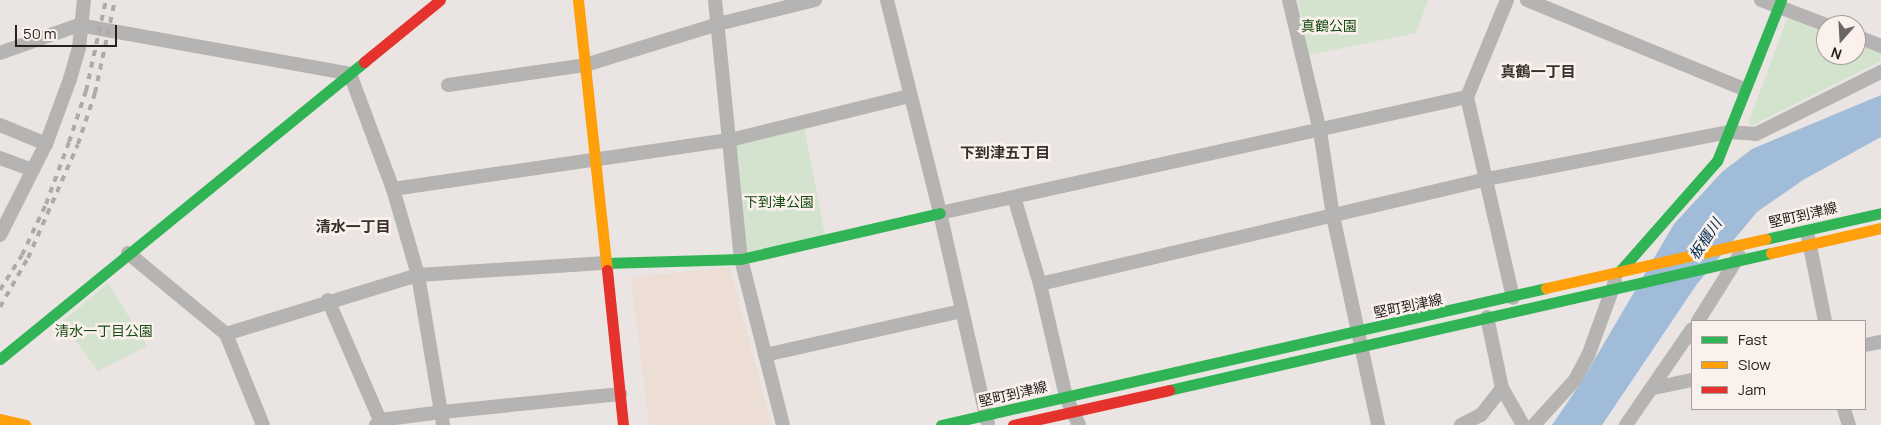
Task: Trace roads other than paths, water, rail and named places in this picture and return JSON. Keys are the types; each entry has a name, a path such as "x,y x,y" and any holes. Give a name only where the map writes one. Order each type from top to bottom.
{"main road":[{"path":"0,359 440,0"},
{"path":"578,0 623,425"},
{"path":"1619,272 1708,174 1729,132 1744,89 1780,4"},
{"path":"606,263 741,259 940,213"},
{"name":"堅町到津線","path":"1014,425 1486,317 1719,266 1881,213"},
{"name":"堅町到津線","path":"941,425 987,420 1066,397 1513,298 1740,245 1881,228"},
{"path":"0,419 25,425"}],"street":[{"path":"0,235 46,144 70,79 78,48 84,0"},
{"path":"715,0 741,259 783,425"},
{"path":"448,85 586,65 718,24 815,0"},
{"path":"887,0 909,96 940,213 987,420"},
{"path":"1289,0 1320,131 1333,216 1378,425"},
{"path":"1507,0 1467,97 1513,298"},
{"path":"1527,0 1744,89"},
{"path":"1760,0 1780,4 1816,20"},
{"path":"0,53 80,25 350,74 393,189 418,274 442,419"},
{"path":"1866,40 1881,46"},
{"path":"1040,284 1487,179 1729,132 1756,134 1881,72"},
{"path":"393,189 730,140 909,96"},
{"path":"940,213 1320,131 1467,97"},
{"path":"0,125 46,144"},
{"path":"0,158 33,170"},
{"path":"1014,196 1040,284 1066,397 1071,412 1079,425"},
{"path":"1808,237 1824,320"},
{"path":"1699,320 1738,260 1740,245"},
{"path":"128,253 226,334 263,425"},
{"path":"226,334 328,300 418,274 606,263"},
{"path":"1534,425 1575,380 1619,288 1619,272"},
{"path":"328,300 378,423 442,419 620,394"},
{"path":"765,356 962,311"},
{"path":"1486,317 1502,388 1523,425"},
{"path":"1626,425 1654,388 1691,332"},
{"path":"1866,345 1881,342"},
{"path":"1654,388 1691,380"},
{"path":"1461,425 1481,415 1502,388"},
{"path":"1844,410 1848,425"}],"water":[{"name":"板櫃川","path":"1881,95 1881,137 1803,180 1757,212 1697,284 1602,425 1552,425 1582,381 1674,224 1722,172 1752,149"}],"railway":[{"path":"0,290 22,255 46,204 69,142 86,91 106,0"},
{"path":"0,307 28,258 78,144 95,93 115,0"}],"district":[{"name":"真鶴一丁目","path":"1538,72"},
{"name":"下到津五丁目","path":"1005,153"},
{"name":"清水一丁目","path":"353,227"}],"park label":[{"name":"真鶴公園","path":"1329,26"},
{"name":"下到津公園","path":"779,202"},
{"name":"清水一丁目公園","path":"104,331"}]}
